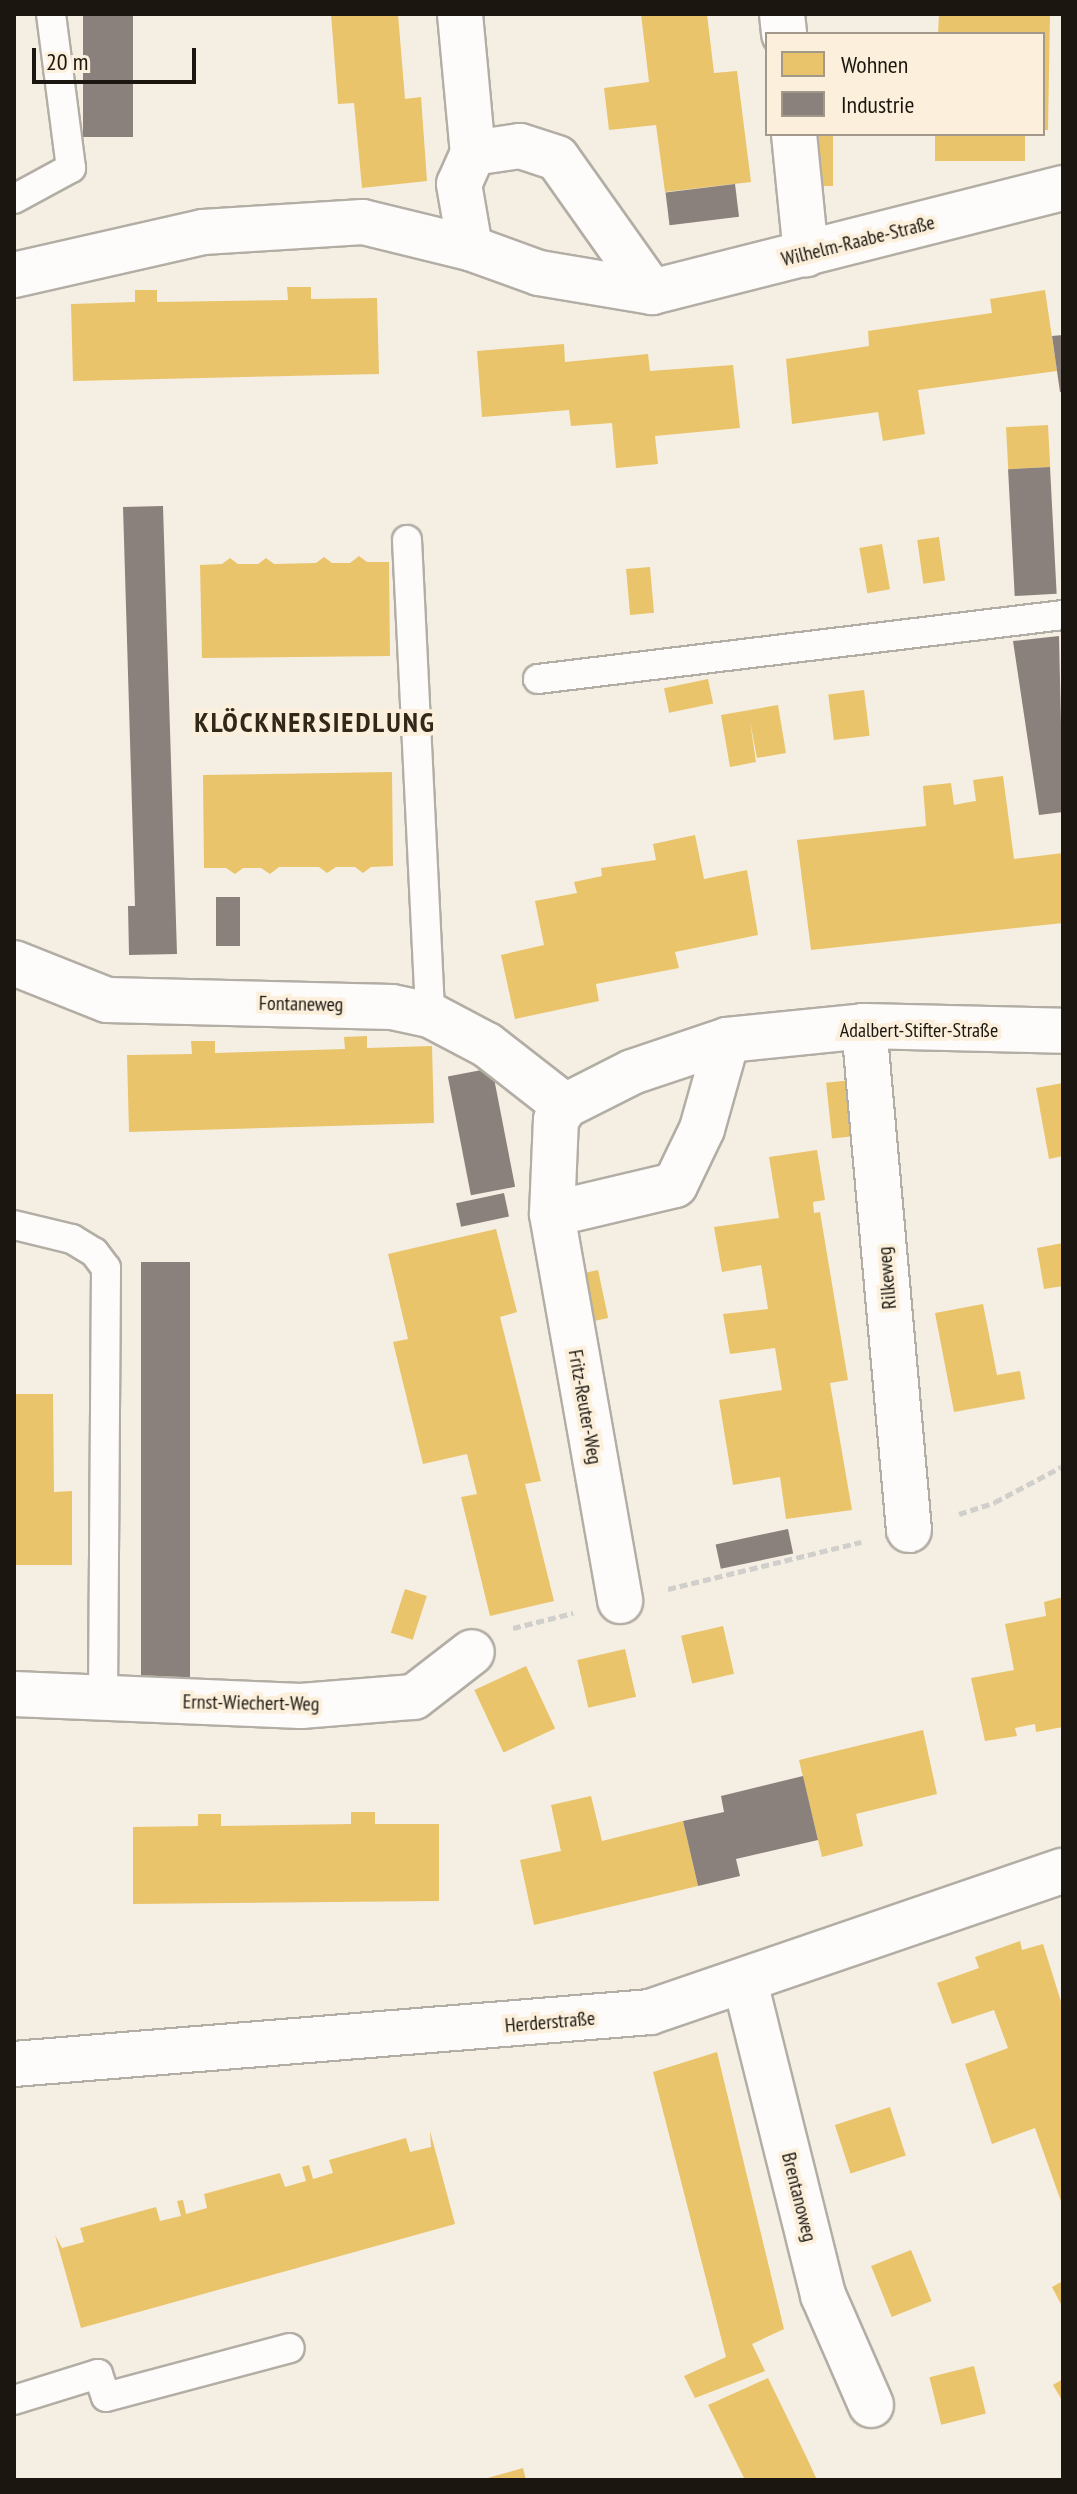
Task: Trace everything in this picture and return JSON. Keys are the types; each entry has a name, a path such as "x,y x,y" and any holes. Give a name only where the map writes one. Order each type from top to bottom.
{"street":[{"path":"460,14 473,153 459,184 470,248"},
{"path":"794,136 806,254"},
{"path":"473,153 520,146 557,158 652,292"},
{"name":"Wilhelm-Raabe-Straße","path":"14,275 203,232 363,222 470,248 539,273 652,292 1063,188"},
{"name":"Fontaneweg","path":"14,963 107,1000 392,1007 430,1015 487,1045 565,1106"},
{"name":"Adalbert-Stifter-Straße","path":"565,1106 632,1072 727,1040 864,1026 1063,1031"},
{"name":"Rilkeweg","path":"864,1026 909,1530"},
{"path":"565,1106 556,1120 552,1214 675,1185 702,1129 727,1040"},
{"name":"Fritz-Reuter-Weg","path":"552,1214 620,1601"},
{"name":"Ernst-Wiechert-Weg","path":"14,1694 301,1706 414,1697 472,1652"},
{"name":"Herderstraße","path":"14,2064 650,2012 1063,1872"},
{"name":"Brentanoweg","path":"745,1982 823,2295 871,2405"}],"lane":[{"path":"14,199 71,168 51,14"},
{"path":"407,540 430,1015"},
{"path":"538,679 1063,615"},
{"path":"14,1225 72,1239 94,1252 106,1268 103,1698"},
{"path":"14,2400 98,2374 106,2397 290,2348"}],"path":[{"path":"472,1652 487,1634 909,1530 995,1502 1063,1466"}],"building: Wohnen":[{"path":"331,14 398,14 405,99 421,97 427,181 362,188 354,103 338,104"},
{"path":"641,14 707,14 714,73 737,71 751,182 665,192 656,125 609,130 604,88 649,82"},
{"path":"939,14 1050,14 1048,130 1045,130 1045,32 938,32"},
{"path":"803,136 833,136 833,186 803,186"},
{"path":"935,136 1025,136 1025,161 935,161"},
{"path":"287,287 311,287 311,299 377,298 379,374 73,381 71,304 135,302 135,290 157,290 157,302 288,300"},
{"path":"1045,290 1057,371 918,390 925,434 883,441 878,412 792,424 786,359 869,346 868,331 992,313 990,299"},
{"path":"564,344 565,362 648,354 650,371 733,365 740,428 655,436 658,464 616,468 612,423 571,426 569,410 482,417 477,351"},
{"path":"1048,425 1050,467 1008,469 1006,427"},
{"path":"939,537 945,581 923,584 917,540"},
{"path":"882,544 890,589 867,593 859,548"},
{"path":"359,556 367,562 389,562 390,656 202,658 200,565 222,564 230,558 238,564 258,564 266,558 274,564 316,563 324,557 332,563 350,563"},
{"path":"650,567 654,613 630,615 626,569"},
{"path":"708,679 713,703 669,713 664,688"},
{"path":"864,690 870,736 834,740 828,694"},
{"path":"778,705 786,753 757,758 750,721 756,762 730,767 721,715"},
{"path":"392,772 393,866 371,867 363,873 355,867 336,867 327,873 319,867 279,867 270,874 261,868 243,868 235,874 226,868 204,868 203,775"},
{"path":"1003,776 1014,859 1063,853 1063,923 811,950 797,840 926,826 923,786 951,783 954,805 976,801 973,780"},
{"path":"695,835 704,879 747,870 758,935 675,952 679,968 596,984 599,1001 515,1019 501,955 544,945 535,901 577,893 574,882 602,876 601,868 656,860 653,844"},
{"path":"367,1036 367,1048 432,1046 434,1123 129,1132 127,1055 192,1054 191,1041 215,1041 215,1053 345,1049 344,1037"},
{"path":"852,1080 858,1136 832,1138 826,1083"},
{"path":"1063,1083 1063,1156 1049,1159 1036,1088"},
{"path":"817,1150 825,1200 813,1202 814,1213 820,1212 848,1380 830,1383 852,1510 786,1519 780,1477 733,1485 719,1400 782,1390 775,1348 730,1354 723,1314 768,1309 761,1265 722,1272 714,1227 779,1218 769,1157"},
{"path":"496,1229 517,1312 500,1317 541,1481 525,1484 554,1601 490,1616 461,1497 477,1494 467,1454 423,1464 393,1342 408,1339 388,1254"},
{"path":"1063,1243 1063,1286 1044,1289 1037,1248"},
{"path":"598,1270 608,1318 585,1323 575,1275"},
{"path":"983,1304 997,1375 1020,1371 1025,1399 954,1412 935,1313"},
{"path":"14,1394 53,1394 54,1492 72,1491 72,1565 14,1565"},
{"path":"405,1589 427,1596 413,1640 391,1633"},
{"path":"1063,1597 1063,1727 1036,1732 1035,1724 1015,1728 1017,1736 985,1741 971,1678 1014,1670 1005,1624 1046,1616 1044,1602"},
{"path":"723,1626 734,1674 692,1683 681,1636"},
{"path":"625,1649 636,1697 588,1708 577,1660"},
{"path":"526,1666 555,1729 504,1753 474,1690"},
{"path":"923,1730 937,1794 856,1814 863,1846 822,1857 799,1760"},
{"path":"591,1796 602,1841 683,1821 698,1886 534,1925 520,1860 561,1851 551,1805"},
{"path":"351,1812 375,1812 375,1824 439,1824 439,1901 133,1904 133,1827 198,1826 198,1814 221,1814 221,1826 351,1824"},
{"path":"1020,1941 1022,1950 1043,1944 1063,2008 1063,2207 1035,2128 992,2144 965,2064 1008,2048 994,2010 952,2024 937,1983 979,1968 975,1957"},
{"path":"717,2052 784,2329 752,2344 765,2371 695,2398 684,2376 726,2357 653,2072"},
{"path":"890,2107 906,2156 851,2173 835,2125"},
{"path":"430,2131 455,2224 81,2328 55,2235 62,2248 84,2242 80,2228 156,2207 160,2221 181,2216 177,2201 183,2200 186,2214 207,2208 204,2194 280,2173 285,2187 306,2181 302,2167 309,2165 313,2179 333,2173 329,2160 406,2138 410,2152 431,2147"},
{"path":"911,2250 932,2301 892,2317 871,2266"},
{"path":"1063,2281 1063,2308 1052,2287"},
{"path":"974,2366 986,2414 941,2425 929,2377"},
{"path":"768,2378 817,2480 745,2480 708,2405"},
{"path":"1063,2379 1063,2402 1053,2385"},
{"path":"523,2468 526,2480 484,2480 484,2479"}],"building: Industrie":[{"path":"83,14 133,14 133,137 83,137"},
{"path":"735,184 739,217 670,225 666,193"},
{"path":"1063,335 1063,392 1060,392 1052,336"},
{"path":"1050,467 1057,594 1015,596 1008,469"},
{"path":"163,506 177,954 129,955 128,906 135,906 123,507"},
{"path":"1059,636 1063,812 1039,815 1013,641"},
{"path":"216,897 240,897 240,946 216,946"},
{"path":"492,1068 515,1187 471,1195 448,1077"},
{"path":"504,1193 509,1216 461,1227 456,1203"},
{"path":"141,1262 190,1262 190,1681 141,1681"},
{"path":"788,1529 793,1553 721,1569 716,1544"},
{"path":"803,1776 818,1840 736,1859 740,1876 698,1886 683,1821 724,1812 721,1796"}],"district":[{"name":"KLÖCKNERSIEDLUNG","path":"315,722"}]}
